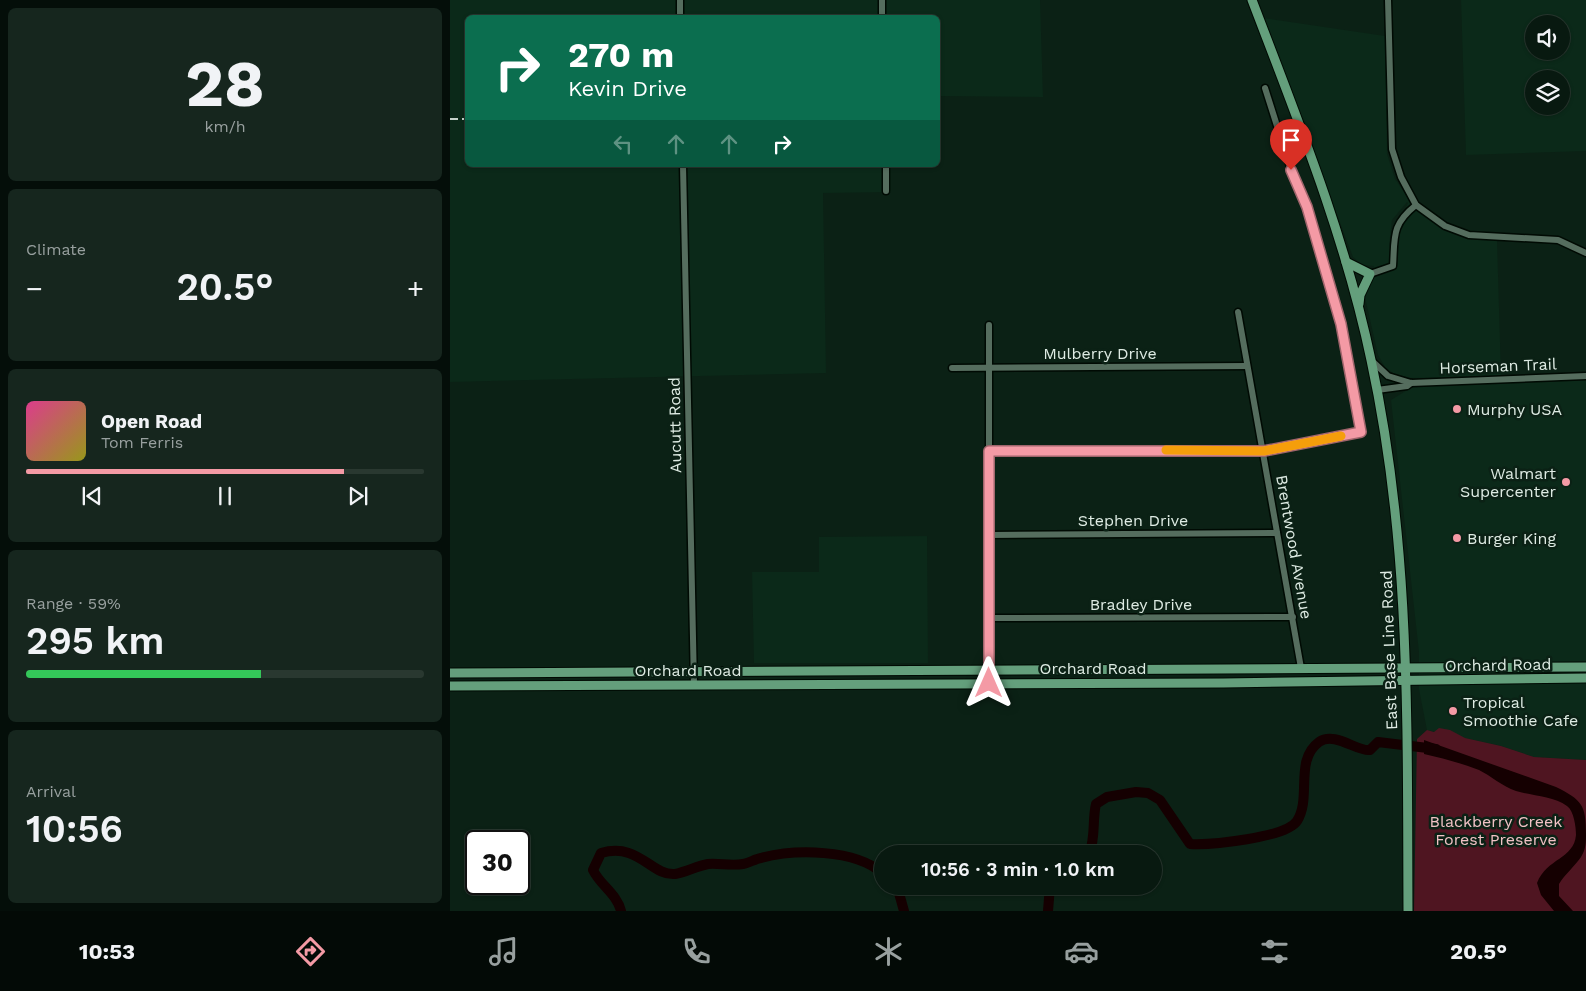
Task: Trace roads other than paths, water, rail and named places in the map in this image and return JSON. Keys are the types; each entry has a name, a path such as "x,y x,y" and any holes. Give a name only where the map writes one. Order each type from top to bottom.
{"main road":[{"name":"East Base Line Road","path":"1252,0 1322,188 1346,262 1377,390 1398,521 1406,668 1408,911"},
{"path":"1346,262 1370,274 1360,295 1359,310"},
{"name":"Orchard Road","path":"450,673 989,672 1389,667 1586,667"},
{"name":"Orchard Road","path":"450,686 1406,682 1586,678"}],"street":[{"path":"680,0 680,15"},
{"path":"882,0 882,15"},
{"path":"1388,0 1392,149 1401,177 1416,206 1445,226 1469,235 1558,240 1586,253"},
{"path":"989,451 1264,451 1361,432 1338,315 1307,207 1291,170 1265,88"},
{"name":"Aucutt Road","path":"683,167 694,685"},
{"path":"886,167 886,190"},
{"path":"1370,274 1393,266 1396,229 1399,220 1416,206"},
{"name":"Brentwood Avenue","path":"1238,312 1301,668"},
{"path":"989,325 989,683"},
{"name":"Horseman Trail","path":"1371,360 1388,376 1412,382 1586,376"},
{"name":"Mulberry Drive","path":"952,368 1248,366"},
{"name":"Horseman Trail","path":"1377,390 1407,386 1412,382"},
{"name":"Stephen Drive","path":"989,535 1277,533"},
{"name":"Bradley Drive","path":"989,618 1293,617"}],"waterway":[{"path":"1092,845 1096,804 1107,797 1136,792 1148,793 1160,800 1190,844 1247,839 1278,832 1290,827 1297,821 1303,801 1307,759 1311,750 1325,739 1339,740 1365,750 1370,750 1378,742 1436,749"},
{"path":"621,911 616,900 593,870 601,853 625,852 635,855 659,870 675,874 708,864 739,865 775,855 807,852 841,855 856,859 874,868"},
{"path":"900,895 904,911"},
{"path":"1048,911 1049,895"}],"railway":[{"path":"450,119 465,119"}],"place":[{"name":"Murphy USA","path":"1457,409"},
{"name":"Walmart Supercenter","path":"1566,482"},
{"name":"Burger King","path":"1457,538"},
{"name":"Tropical Smoothie Cafe","path":"1453,711"}],"park label":[{"name":"Blackberry Creek Forest Preserve","path":"1496,830"}]}
